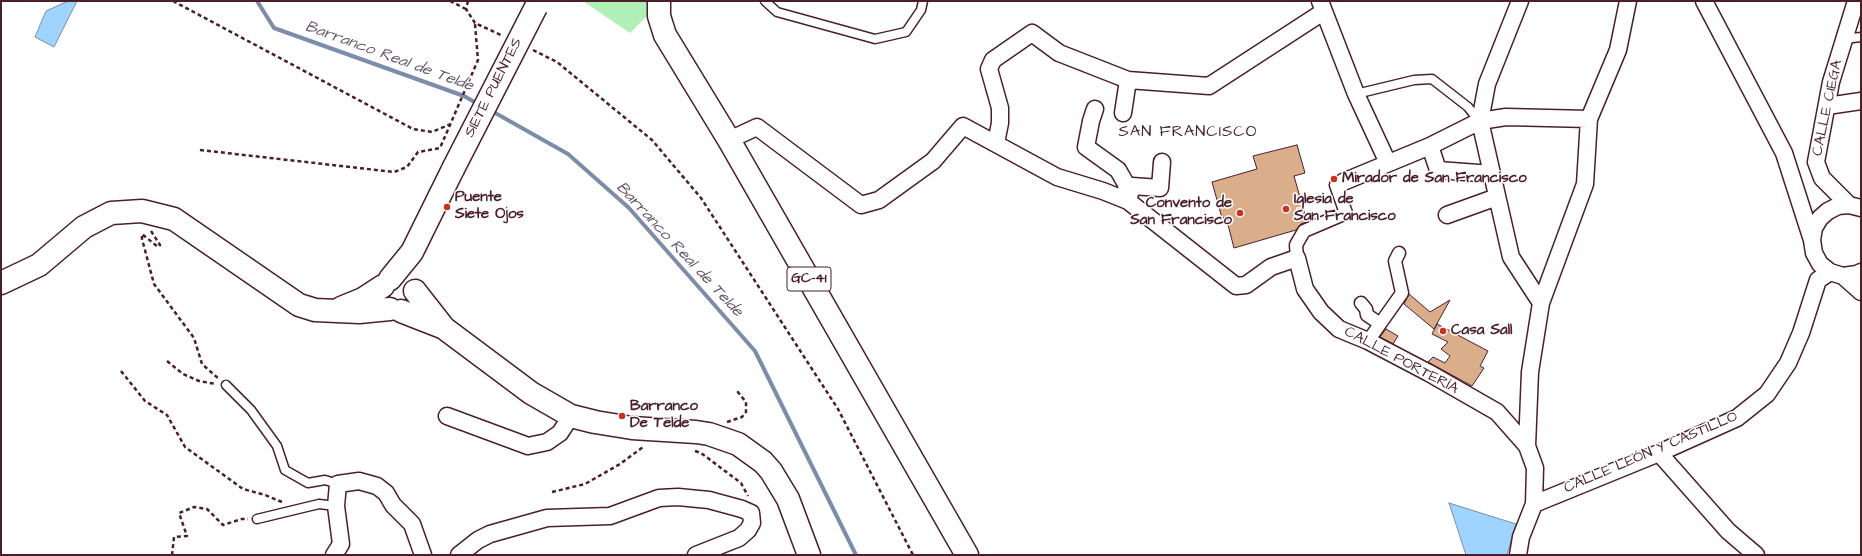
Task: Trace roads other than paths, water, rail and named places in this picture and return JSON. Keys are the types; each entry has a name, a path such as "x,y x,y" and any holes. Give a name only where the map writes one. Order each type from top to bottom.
{"main road":[{"name":"GC-41","path":"658,1 659,16 665,35 729,140 967,555"},
{"name":"SIETE PUENTES","path":"412,252 537,4"},
{"path":"1,282 39,265 84,227 111,213 142,211 174,220 299,305 315,310 358,312 406,309 414,302 414,288 411,270 412,252"},
{"path":"336,310 363,299 386,282 412,252"},
{"path":"386,282 400,276 405,278 444,328"},
{"path":"386,282 382,297 383,302 396,310 444,328 531,393 571,416 595,422 632,428 709,434 738,444 763,462 771,471 788,499 809,555"}],"street":[{"path":"1520,1 1487,84 1480,121 1511,257 1541,303"},
{"path":"1518,555 1521,537 1534,504 1535,468 1527,446 1530,372 1541,303 1584,184 1589,119 1618,50 1628,1"},
{"path":"1704,1 1789,164 1812,240 1814,253 1820,264 1837,274 1861,292"},
{"name":"CALLE CIEGA","path":"1855,207 1822,178 1816,162 1831,82 1856,1"},
{"path":"996,144 1000,123 1000,108 989,69 993,60 1032,32 1059,53 1128,80 1209,86 1322,6 1356,94 1388,164"},
{"path":"1123,113 1128,80"},
{"path":"1827,106 1861,101"},
{"path":"1095,109 1086,147 1118,170 1126,184 1128,201"},
{"path":"729,140 757,127 861,205 878,200 933,161 963,126 1057,177 1103,191 1128,201 1236,286 1246,285 1271,267 1297,258 1296,245 1304,231 1346,213 1336,185 1430,146 1480,121 1506,117 1589,119"},
{"path":"1430,146 1438,170 1492,174"},
{"path":"1128,201 1132,186 1160,188 1162,162"},
{"path":"1789,164 1802,166 1816,162"},
{"path":"1447,215 1497,197"},
{"path":"1812,240 1814,228 1820,218 1828,211 1838,206 1855,207"},
{"path":"1368,341 1379,323 1402,293 1395,261 1399,253"},
{"name":"CALLE PORTERÍA","path":"1297,258 1305,289 1321,312 1339,329 1368,341 1429,373 1497,412 1527,446"},
{"path":"1837,274 1857,274 1861,272"},
{"name":"CALLE LEÓN Y CASTILLO","path":"1534,504 1659,453 1737,418 1767,394 1788,363 1801,333 1818,280 1837,274"},
{"path":"1360,303 1366,309 1366,315 1379,323"},
{"path":"447,416 528,446 547,442 560,433 571,416"},
{"path":"1659,453 1728,531 1756,555"},
{"path":"334,555 341,544 336,506 338,484 359,481 377,486 386,494 393,505 412,524 423,555"},
{"path":"459,555 478,540 490,534 547,518 610,516 659,498 709,500 751,513 752,523 748,530 739,538 696,555"}],"lane":[{"path":"765,1 777,12 875,39 906,32 921,10 923,1"},
{"path":"1844,39 1861,37"},
{"path":"1356,94 1414,80 1432,79 1468,107 1480,121"},
{"path":"226,385 251,410 277,446 285,470 308,483 325,480 338,484"},
{"path":"257,518 319,504 336,506"}],"water":[{"path":"68,1 77,1 54,47 35,37 46,11"},
{"path":"1449,503 1516,524 1507,555 1466,555"}],"waterway":[{"name":"Barranco Real de Telde","path":"257,1 274,28 464,96 478,104"},
{"name":"Barranco Real de Telde","path":"490,110 568,154 629,208 755,351 856,555"}],"place":[{"name":"Mirador de San Francisco","path":"1334,179"},
{"name":"Puente Siete Ojos","path":"447,207"},
{"name":"Iglesia de San Francisco","path":"1286,209"},
{"name":"Convento de San Francisco","path":"1240,213"},
{"name":"Casa Sall","path":"1443,331"},
{"name":"Barranco De Telde","path":"622,416"}],"district":[{"name":"SAN FRANCISCO","path":"1188,133"}]}
